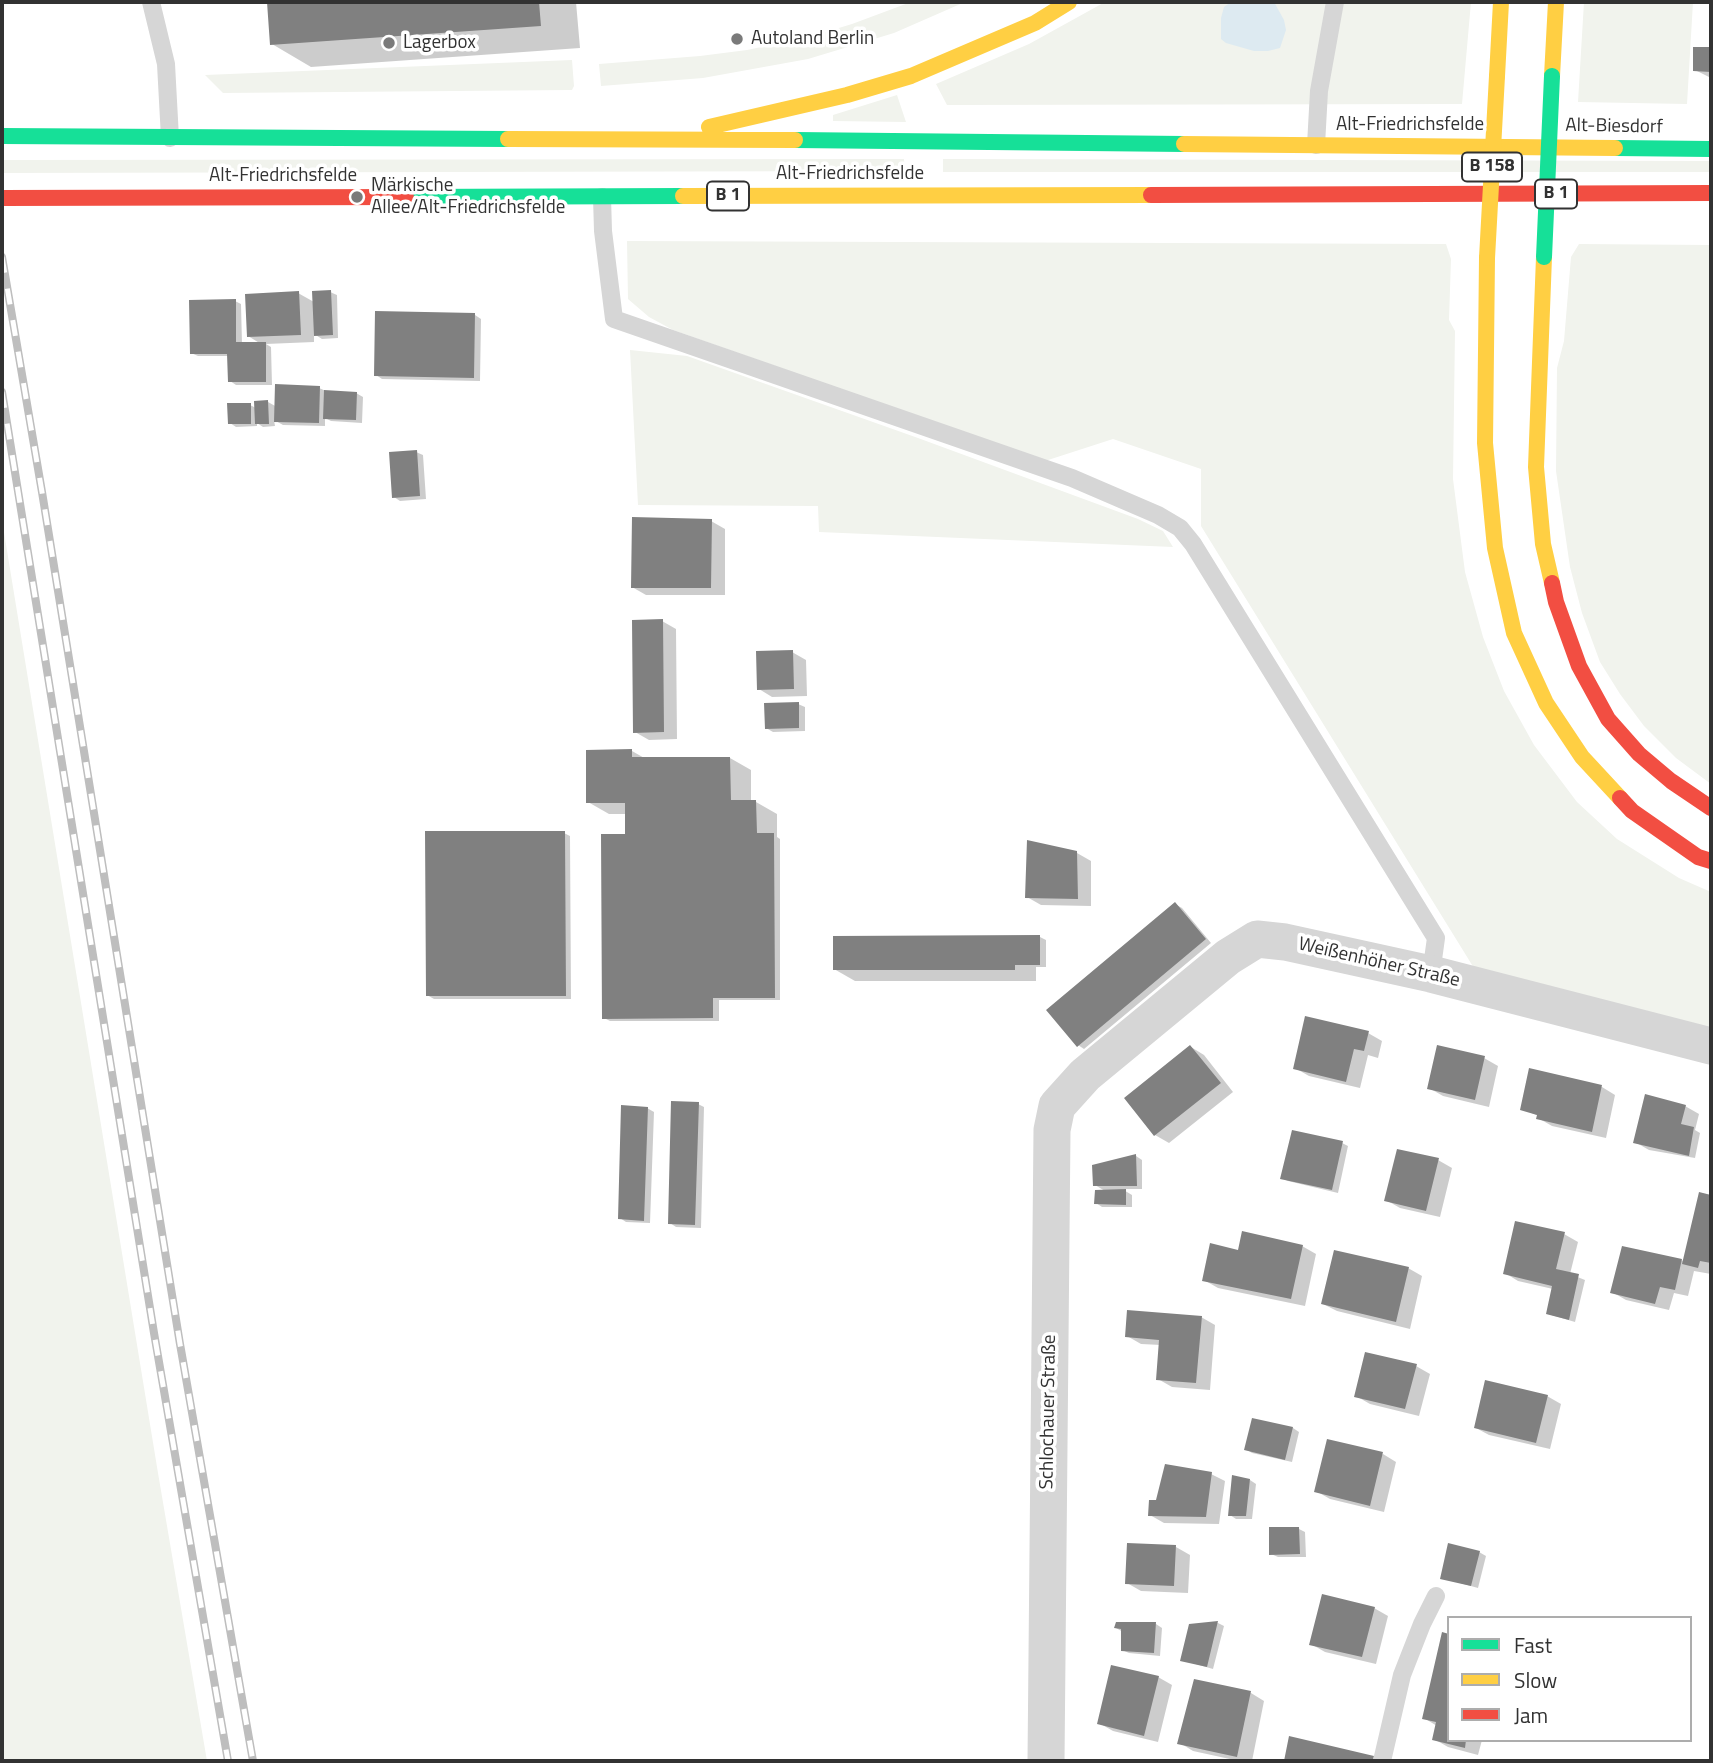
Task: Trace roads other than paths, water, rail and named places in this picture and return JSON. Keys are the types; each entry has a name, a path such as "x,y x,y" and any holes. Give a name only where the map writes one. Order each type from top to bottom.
{"main road":[{"path":"648,141 847,95 911,76 1035,23 1069,2"},
{"name":"B 158","path":"1502,2 1488,258 1485,443 1495,548 1514,633 1546,703 1581,757 1632,811 1698,856 1711,861"},
{"name":"B 158","path":"1556,2 1536,467 1543,544 1556,603 1579,666 1608,719 1639,754 1671,781 1711,808"},
{"name":"Alt-Friedrichsfelde","path":"2,136 1517,147"},
{"name":"Alt-Biesdorf","path":"1517,147 1711,149"},
{"name":"Alt-Friedrichsfelde","path":"2,198 1657,192"},
{"path":"1657,192 1711,204"},
{"name":"B 1","path":"1657,192 1711,192"}],"street":[{"name":"Weißenhöher Straße","path":"1085,1075 1228,957 1257,939 1285,942 1430,974 1711,1046"},
{"name":"Schlochauer Straße","path":"1046,1761 1052,1130 1056,1106 1085,1075"}],"lane":[{"path":"152,2 167,72 170,138"},
{"path":"1316,145 1319,91 1335,2"},
{"path":"603,197 603,231 614,319 1072,478 1158,515 1180,528 1193,544 1436,938 1430,974"},
{"path":"1382,1761 1402,1675 1436,1596"}],"railway":[{"path":"2,257 180,1344 253,1761"},
{"path":"2,392 154,1333 228,1761"}],"place":[{"name":"Autoland Berlin","path":"737,39"},
{"name":"Lagerbox","path":"389,43"},
{"name":"Märkische Allee/Alt-Friedrichsfelde","path":"357,197"}]}
